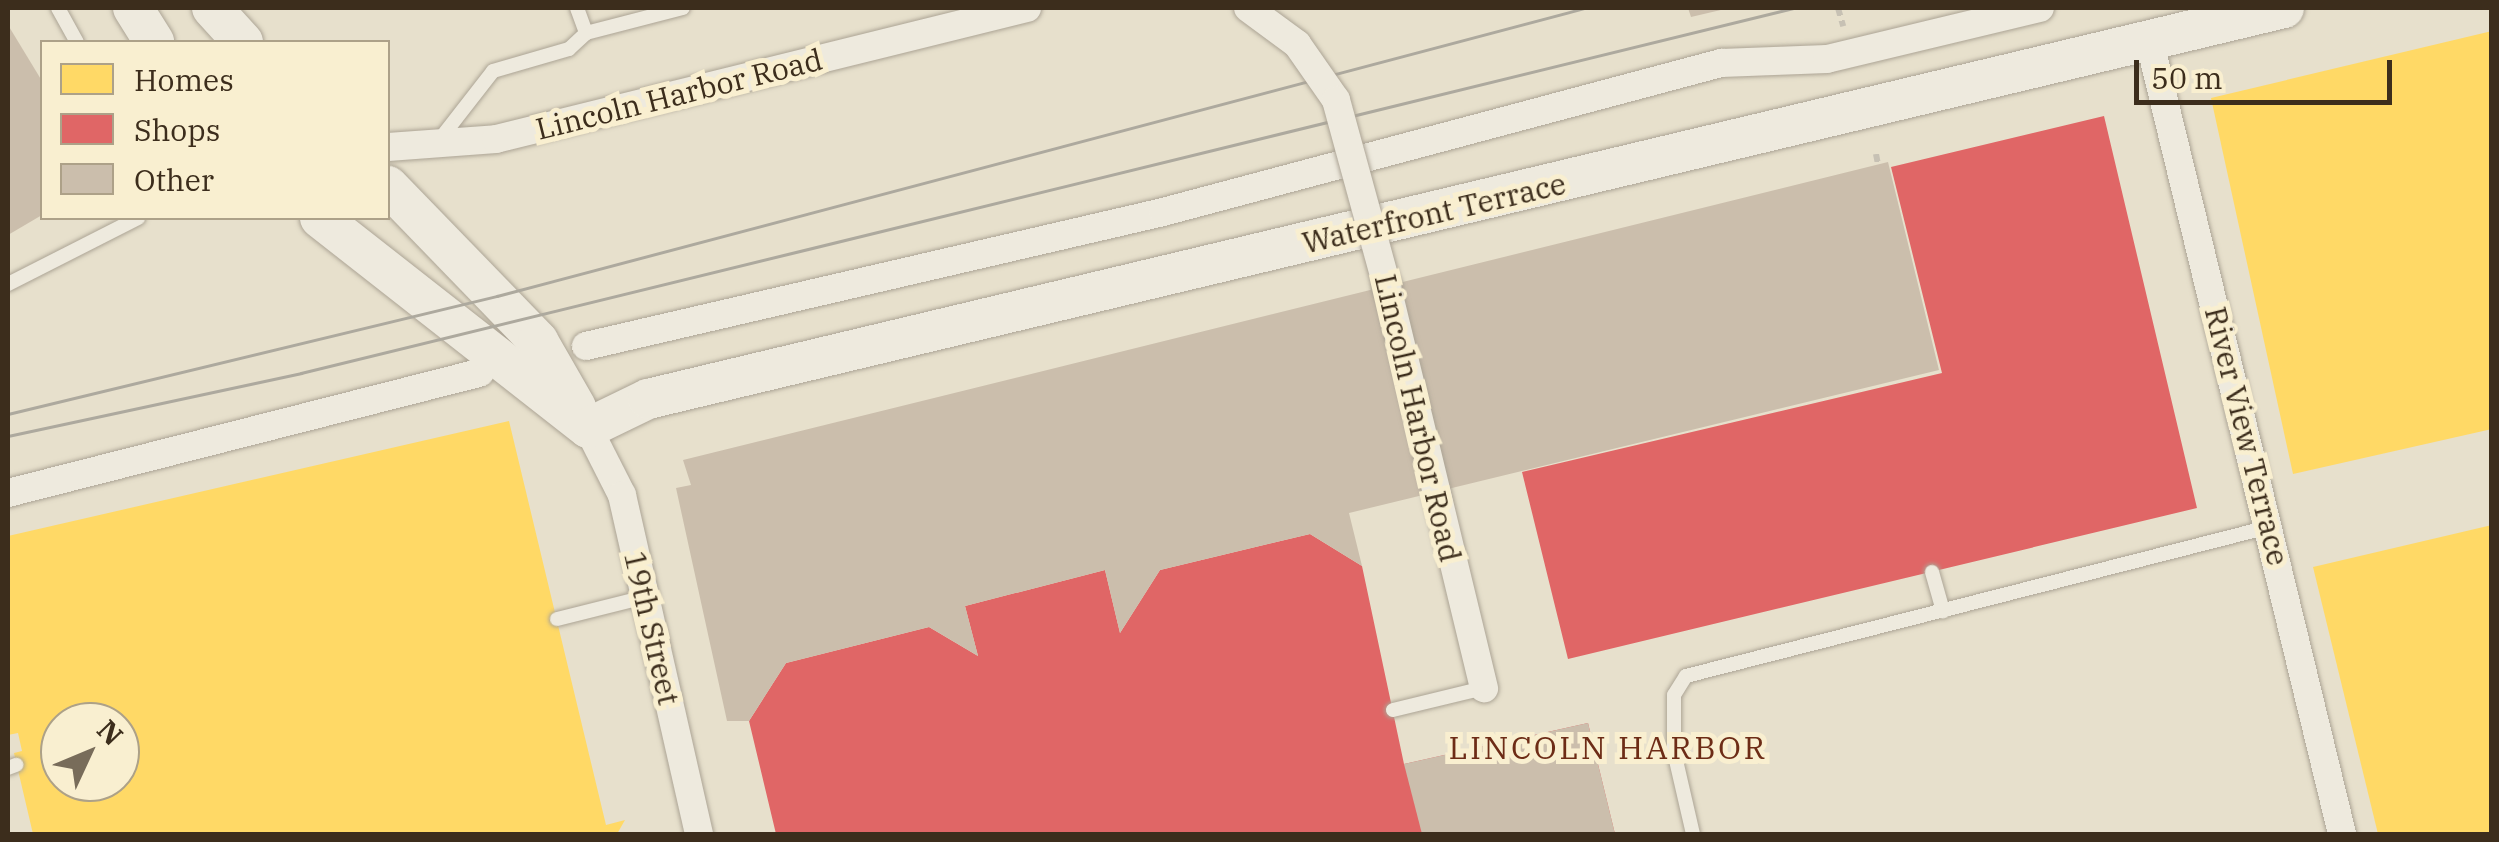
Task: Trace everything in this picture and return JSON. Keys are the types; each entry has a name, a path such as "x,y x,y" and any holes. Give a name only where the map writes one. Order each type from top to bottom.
{"street":[{"path":"133,8 153,40"},
{"path":"212,8 241,40"},
{"name":"Lincoln Harbor Road","path":"390,148 434,149 1027,8"},
{"name":"Lincoln Harbor Road","path":"1248,8 1296,44 1336,100 1387,287 1484,688"},
{"path":"586,346 1164,212 1721,63 1827,59 2040,8"},
{"name":"Waterfront Terrace","path":"588,428 648,399 2284,8"},
{"name":"River View Terrace","path":"2148,39 2342,834"},
{"name":"19th Street","path":"390,188 538,341 617,479 699,834"},
{"name":"19th Street","path":"323,220 588,428"},
{"path":"8,493 480,373"}],"lane":[{"path":"58,8 76,40"},
{"path":"577,8 586,33"},
{"path":"434,149 493,71 569,49 586,33 683,8"},
{"path":"8,284 134,220"},
{"path":"1693,834 1674,752 1677,683 1697,671 2269,527"},
{"path":"1932,572 1943,611"},
{"path":"557,619 645,597"},
{"path":"1393,710 1484,688"}],"path":[{"path":"1876,154 1878,164"}],"building: Homes":[{"path":"2492,31 2492,429 2293,474 2211,98"},
{"path":"509,421 606,825 625,820 617,834 33,834 14,753 22,751 18,733 8,735 8,536"},
{"path":"2492,525 2492,834 2378,834 2313,567"}],"building: Shops":[{"path":"2104,116 2197,508 1568,659 1522,472 1942,373 1891,167"},
{"path":"1310,534 1362,566 1404,764 1588,723 1615,834 776,834 749,721 786,663 929,627 978,656 965,606 1105,570 1120,633 1160,570"}],"building: Other":[{"path":"1688,8 1724,8 1725,9 1691,17"},
{"path":"8,25 40,78 40,216 8,235"},
{"path":"1888,162 1939,370 1349,513 1362,566 1310,534 1160,570 1120,633 1105,570 965,606 978,656 929,627 786,663 749,721 727,721 676,488 691,485 683,460"},
{"path":"1588,723 1615,834 1422,834 1404,764"}],"tram line":[{"path":"8,414 497,296 1585,8"},
{"path":"8,436 301,373 1794,8"}],"district":[{"name":"LINCOLN HARBOR","path":"1608,747"}]}
